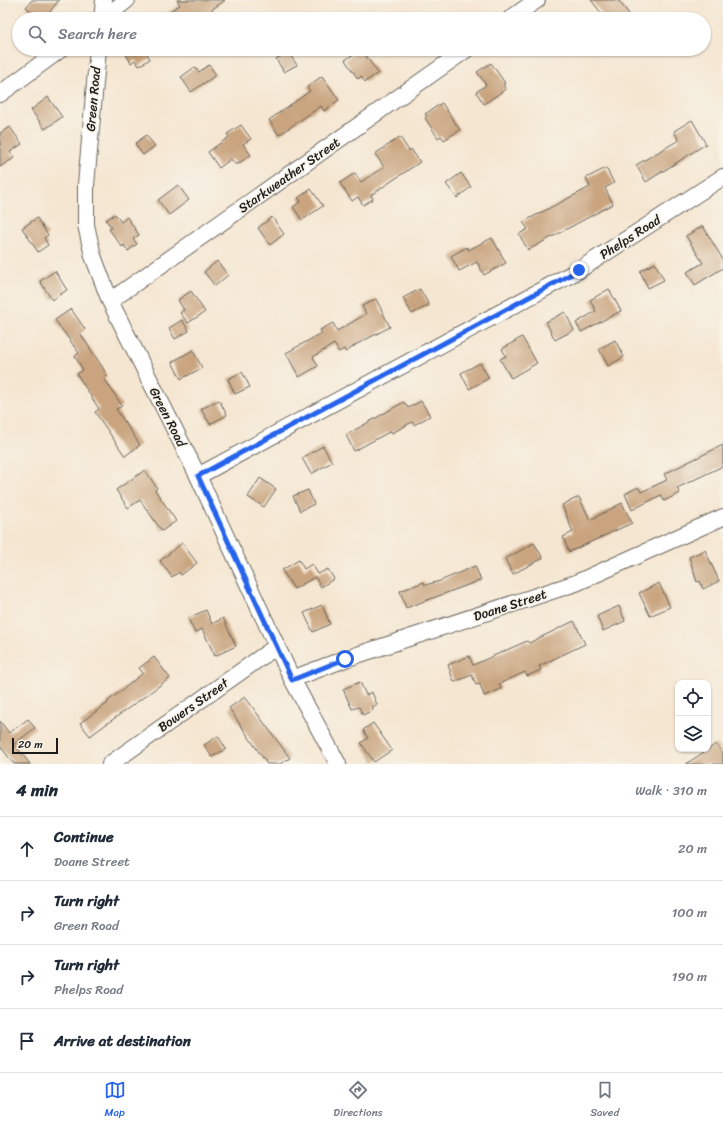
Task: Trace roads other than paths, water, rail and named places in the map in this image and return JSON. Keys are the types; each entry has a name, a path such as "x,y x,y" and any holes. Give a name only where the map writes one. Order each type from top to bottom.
{"street":[{"path":"103,12 104,0"},
{"path":"112,12 127,0"},
{"path":"520,12 537,0"},
{"path":"0,94 52,56"},
{"name":"Green Road","path":"97,56 86,185 86,225 92,256 110,301 198,476 292,680 338,764"},
{"name":"Starkweather Street","path":"110,301 457,56"},
{"name":"Phelps Road","path":"198,476 579,270 723,177"},
{"name":"Doane Street","path":"292,680 345,659 576,583 723,517"},
{"name":"Bowers Street","path":"110,764 277,646"}]}
